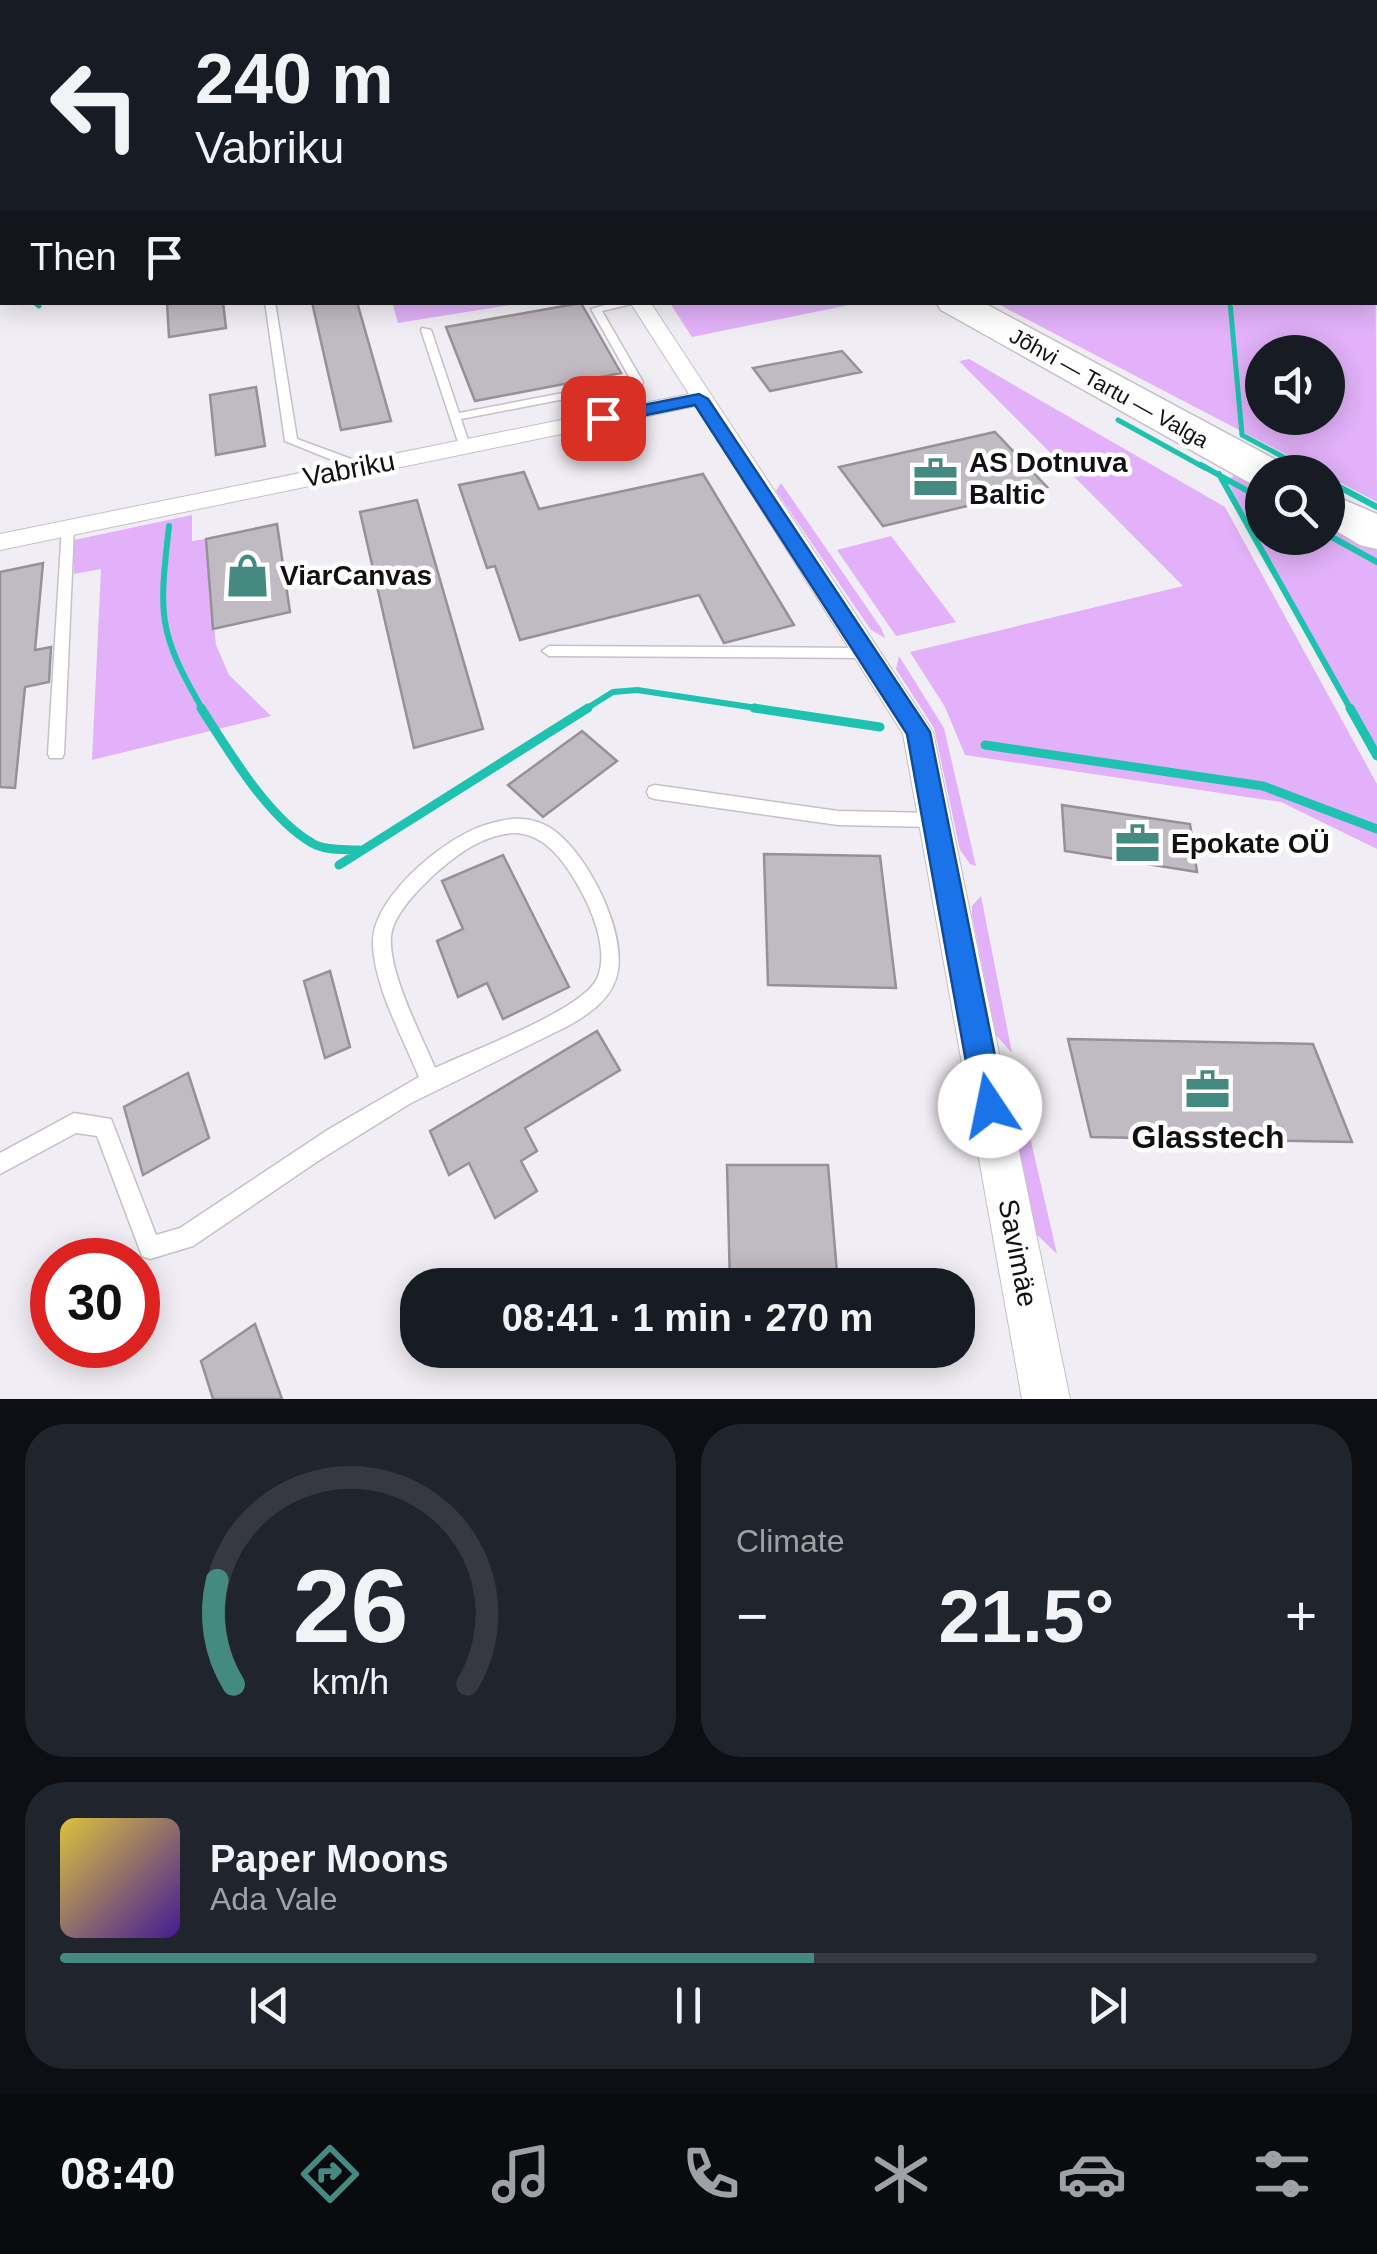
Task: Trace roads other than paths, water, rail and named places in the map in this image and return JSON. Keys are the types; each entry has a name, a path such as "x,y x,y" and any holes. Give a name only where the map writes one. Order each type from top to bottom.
{"highway":[{"name":"Jõhvi — Tartu — Valga","path":"959,305 1245,462"},
{"path":"1345,516 1377,534"}],"street":[{"name":"Savimäe","path":"639,305 918,732 1046,1399"},
{"name":"Vabriku","path":"0,542 699,399"}],"lane":[{"path":"270,305 291,441 361,467"},
{"path":"454,417 638,382 596,309 619,305"},
{"path":"426,330 464,446"},
{"path":"56,754 68,528"},
{"path":"549,651 866,653"},
{"path":"655,792 838,818 935,820"},
{"path":"0,1164 74,1124 104,1126 150,1248 184,1238 389,1104 571,1014 604,987 611,949 598,907 570,858 536,828 508,826 476,836 434,862 400,899 381,938 394,989 431,1082"}],"waterway":[{"path":"1194,0 1202,0"},
{"path":"1230,305 1242,435 1280,455"},
{"path":"1118,420 1205,468"},
{"path":"1201,465 1220,476"},
{"path":"1220,476 1245,490"},
{"path":"1220,476 1351,710"},
{"path":"1345,490 1377,507"},
{"path":"169,526 165,622 177,660 203,710"},
{"path":"1345,544 1377,562"},
{"path":"584,710 613,692 637,690 770,710"},
{"path":"201,708 250,782 296,832 323,847 359,850"},
{"path":"339,865 588,708"},
{"path":"754,708 880,727"},
{"path":"1350,708 1377,756"},
{"path":"985,745 1263,786 1377,829"}],"place":[{"name":"AS Dotnuva Baltic","path":"936,478"},
{"name":"ViarCanvas","path":"247,575"},
{"name":"Epokate OÜ","path":"1138,843"},
{"name":"Glasstech","path":"1208,1089"}]}
